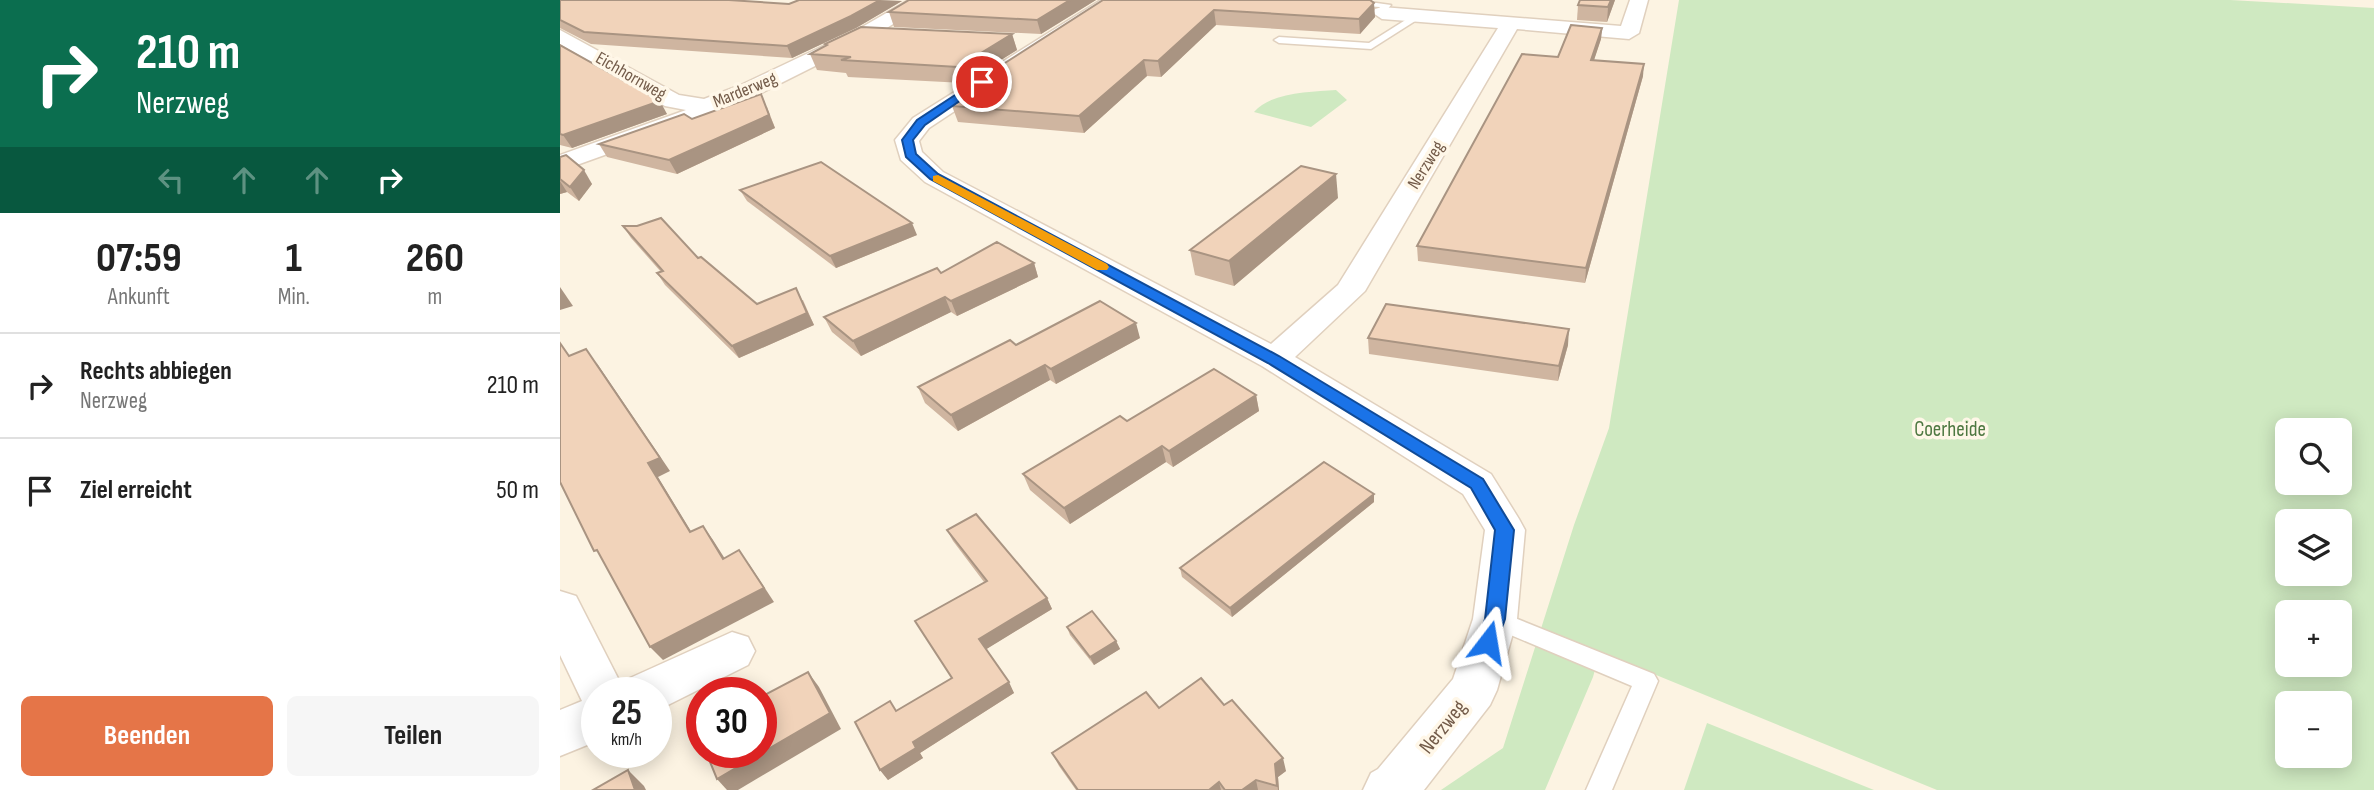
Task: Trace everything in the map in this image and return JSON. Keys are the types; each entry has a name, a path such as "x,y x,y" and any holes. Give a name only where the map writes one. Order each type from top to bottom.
{"street":[{"name":"Marderweg","path":"560,163 694,115 706,106 789,72 864,34 922,0"},
{"name":"Nerzweg","path":"1114,0 1031,42 921,122 907,140 910,155 934,177 1273,359 1477,484 1504,530 1495,619 1473,690 1396,786 1389,790"},
{"path":"1382,13 1629,33 1639,0"},
{"name":"Nerzweg","path":"1273,359 1350,291 1511,23"},
{"path":"864,34 903,35"},
{"name":"Eichhornweg","path":"560,36 673,101 706,106"},
{"path":"560,609 594,677"},
{"path":"672,681 732,652"},
{"path":"560,734 581,724"}],"lane":[{"path":"1317,0 1386,5 1382,13"},
{"path":"1279,40 1371,46 1418,16"},
{"path":"1495,619 1646,681 1599,790"}],"green space":[{"name":"Coerheide","path":"1679,0 2230,0 2374,8 2374,790 1937,790 1600,652 1593,677 1545,790 1441,790 1503,748 1574,525 1609,428"},
{"path":"1336,90 1347,100 1311,127 1254,112 1270,100 1281,97"},
{"path":"1707,723 1874,790 1684,790"}],"building":[{"path":"560,0 729,0 789,4 799,0 880,0 787,46 584,32 560,20"},
{"path":"909,0 1070,0 1037,20 889,12"},
{"path":"1103,0 1370,0 1374,3 1359,19 1214,10 1158,61 1144,60 1079,116 952,106 1002,70 994,70"},
{"path":"1580,0 1611,0 1608,7 1578,5"},
{"path":"1571,25 1602,28 1591,60 1644,64 1586,268 1417,246 1522,54 1558,57"},
{"path":"861,27 1012,34 958,67 841,60 851,57 810,54"},
{"path":"560,45 660,101 560,134"},
{"path":"761,94 769,115 669,160 599,144 684,114 692,119"},
{"path":"566,155 584,170 570,187 560,179 560,157"},
{"path":"821,162 912,223 830,256 740,190"},
{"path":"1301,166 1336,174 1229,261 1190,250"},
{"path":"661,218 698,258 701,257 757,304 796,288 807,313 732,346 657,273 663,271 623,226 637,226"},
{"path":"997,242 1034,263 951,301 945,297 853,341 824,317 937,268 941,273"},
{"path":"1100,301 1136,323 1051,369 1045,365 951,415 918,387 1010,340 1016,345"},
{"path":"1386,304 1569,329 1559,366 1368,338"},
{"path":"560,343 569,356 586,349 660,458 648,463 690,532 703,526 723,559 739,550 764,588 650,647 597,550 594,551 560,482"},
{"path":"1214,369 1256,395 1169,451 1162,446 1064,508 1023,474 1120,416 1127,421"},
{"path":"1324,462 1374,494 1230,608 1180,568"},
{"path":"976,514 1047,598 979,639 1009,682 913,742 916,748 880,770 855,722 890,701 896,711 952,678 915,621 987,581 947,530"},
{"path":"1092,611 1116,641 1090,657 1067,627"},
{"path":"808,672 830,713 777,744 777,688"},
{"path":"1201,678 1224,705 1232,700 1283,758 1275,764 1277,786 1256,780 1242,790 1225,790 1219,782 1209,790 1078,790 1052,753 1146,692 1159,708"},
{"path":"713,768 736,768 717,779"},
{"path":"628,770 635,790 593,790"}],"slow traffic":[{"path":"938,179 1102,267"}],"route":[{"path":"982,82 921,122 907,140 910,155 934,177 1273,359 1477,484 1504,530 1495,619 1488,642"}]}
